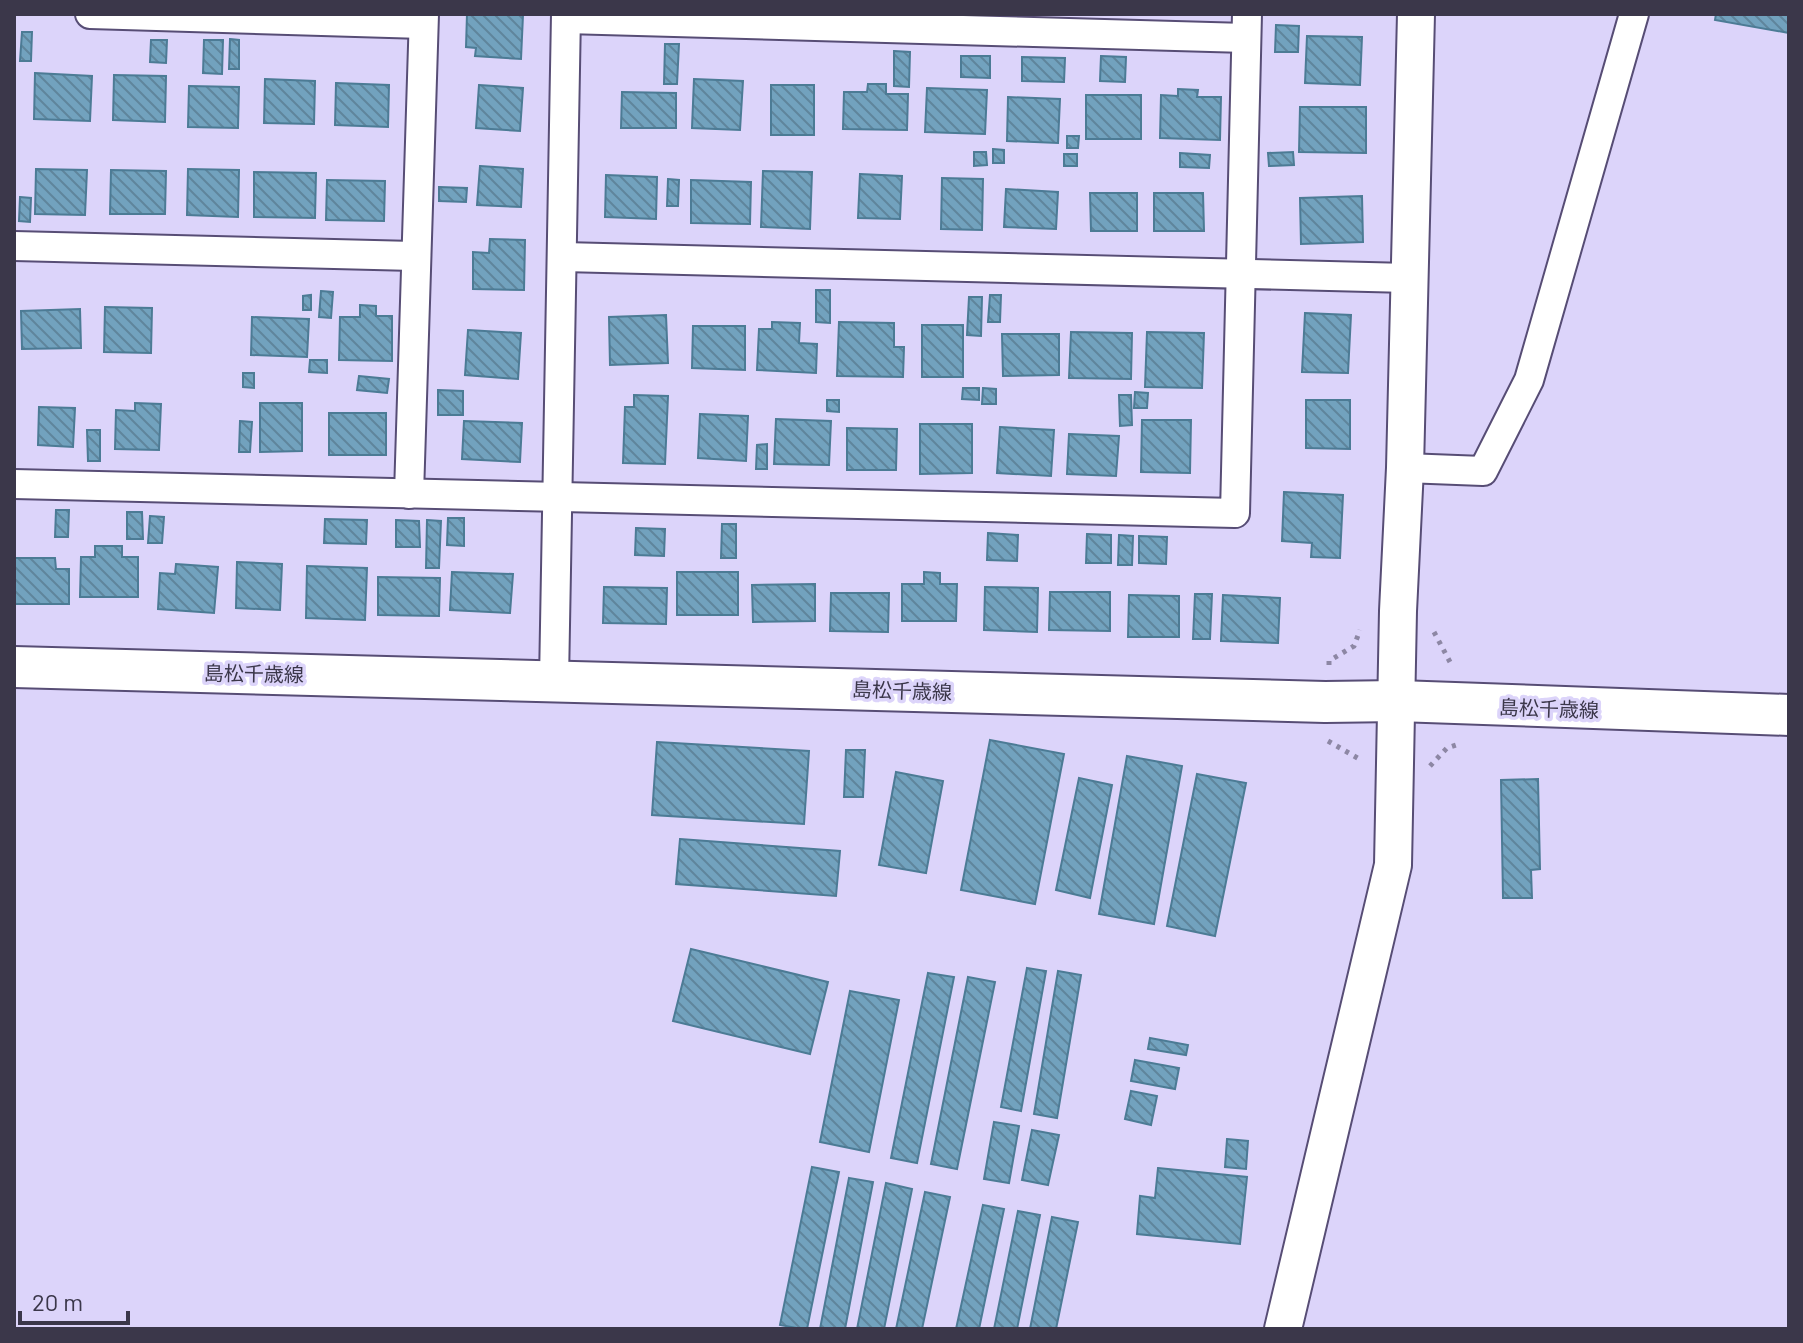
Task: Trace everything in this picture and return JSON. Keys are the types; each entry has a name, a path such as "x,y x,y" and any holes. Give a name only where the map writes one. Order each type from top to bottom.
{"main road":[{"name":"島松千歳線","path":"14,667 1325,702 1398,701 1789,715"}],"street":[{"path":"90,14 424,19 414,256 409,494"},
{"path":"1283,1329 1393,865 1416,14"},
{"path":"1405,468 1483,471 1529,380 1634,14"},
{"path":"14,484 557,498 1235,513 1238,274 1247,26 566,16 563,257 557,498 554,681"},
{"path":"14,246 414,256"},
{"path":"563,257 1408,278"}],"building":[{"path":"467,14 523,15 521,59 475,56 476,48 466,47"},
{"path":"1716,14 1789,14 1789,33 1715,20"},
{"path":"1276,25 1299,26 1298,52 1275,52"},
{"path":"22,32 32,32 31,61 20,61"},
{"path":"1307,36 1362,37 1360,85 1305,83"},
{"path":"230,39 239,40 239,69 229,69"},
{"path":"151,40 167,40 166,63 150,62"},
{"path":"204,40 223,40 222,74 203,73"},
{"path":"665,44 679,44 677,84 664,84"},
{"path":"894,51 910,52 909,87 894,86"},
{"path":"961,56 990,56 990,78 961,77"},
{"path":"1101,56 1126,57 1125,82 1100,81"},
{"path":"1022,57 1065,58 1064,82 1022,81"},
{"path":"35,73 92,76 90,121 34,119"},
{"path":"114,75 166,76 165,122 113,120"},
{"path":"265,79 315,81 314,124 264,123"},
{"path":"694,79 743,81 740,130 692,128"},
{"path":"336,83 389,85 388,127 335,125"},
{"path":"868,84 886,84 886,94 908,94 907,130 843,129 844,92 867,92"},
{"path":"479,85 523,88 520,131 476,128"},
{"path":"771,85 814,85 814,135 771,135"},
{"path":"189,86 239,87 238,128 188,127"},
{"path":"927,88 987,90 985,134 925,132"},
{"path":"1178,89 1198,90 1197,97 1221,97 1220,140 1160,138 1161,95 1178,96"},
{"path":"622,92 676,93 676,128 621,128"},
{"path":"1086,95 1141,95 1141,139 1086,139"},
{"path":"1008,97 1060,99 1058,143 1007,141"},
{"path":"1300,107 1366,107 1366,153 1299,152"},
{"path":"1067,136 1079,136 1078,148 1067,148"},
{"path":"993,149 1004,150 1004,163 993,163"},
{"path":"974,152 986,152 987,165 974,166"},
{"path":"1293,152 1294,165 1269,166 1268,153"},
{"path":"1180,153 1210,155 1209,168 1180,167"},
{"path":"1064,154 1077,154 1077,166 1064,166"},
{"path":"480,166 523,169 521,207 477,205"},
{"path":"36,169 87,170 85,215 35,214"},
{"path":"188,169 239,170 238,217 187,215"},
{"path":"111,170 166,171 165,214 110,214"},
{"path":"763,171 812,172 810,229 761,227"},
{"path":"254,172 316,173 315,218 254,217"},
{"path":"860,174 902,176 900,219 858,218"},
{"path":"606,175 657,177 656,219 605,217"},
{"path":"942,178 983,179 982,230 941,229"},
{"path":"668,179 679,180 678,206 667,206"},
{"path":"327,180 385,181 384,221 326,220"},
{"path":"691,180 751,182 750,224 691,223"},
{"path":"439,187 467,188 466,202 439,201"},
{"path":"1006,189 1058,192 1056,229 1004,227"},
{"path":"1090,193 1137,193 1137,231 1091,231"},
{"path":"1154,193 1203,193 1204,231 1154,231"},
{"path":"1362,196 1363,242 1301,244 1300,198"},
{"path":"20,197 31,198 30,222 19,221"},
{"path":"490,239 525,240 524,290 473,289 473,252 489,253"},
{"path":"816,290 830,290 830,323 816,322"},
{"path":"321,291 333,292 331,318 319,317"},
{"path":"311,295 311,310 303,310 303,296"},
{"path":"990,295 1001,295 1000,322 988,322"},
{"path":"969,297 982,297 981,336 967,335"},
{"path":"360,305 376,306 376,316 392,316 392,361 339,360 340,317 360,317"},
{"path":"105,307 152,308 151,353 104,352"},
{"path":"80,309 81,348 22,349 21,311"},
{"path":"1305,313 1351,315 1348,373 1302,372"},
{"path":"666,315 668,363 610,365 609,317"},
{"path":"252,317 309,319 307,357 251,355"},
{"path":"772,322 800,323 799,343 817,344 816,373 757,370 759,329 772,329"},
{"path":"839,322 894,323 894,347 904,347 903,377 837,376"},
{"path":"922,325 963,325 963,377 922,377"},
{"path":"693,326 745,326 745,370 692,368"},
{"path":"468,330 521,333 518,379 465,375"},
{"path":"1071,332 1132,333 1131,379 1069,378"},
{"path":"1147,332 1204,333 1202,388 1145,387"},
{"path":"1002,334 1059,334 1059,375 1003,376"},
{"path":"310,360 327,360 327,373 309,372"},
{"path":"243,373 254,373 254,388 243,387"},
{"path":"359,376 389,379 387,393 357,390"},
{"path":"963,388 979,388 979,400 962,399"},
{"path":"983,388 996,389 996,404 982,404"},
{"path":"438,390 463,391 463,415 438,415"},
{"path":"1135,392 1148,393 1147,408 1134,408"},
{"path":"634,395 668,396 665,464 623,463 625,407 634,407"},
{"path":"1119,395 1131,395 1132,425 1120,426"},
{"path":"827,400 839,400 839,412 827,411"},
{"path":"1306,400 1350,400 1350,449 1306,448"},
{"path":"135,403 161,404 159,450 115,449 116,410 135,411"},
{"path":"260,403 302,403 302,451 260,452"},
{"path":"39,407 75,408 73,447 38,445"},
{"path":"329,413 386,413 386,455 329,455"},
{"path":"700,414 748,416 746,461 698,458"},
{"path":"776,419 831,421 829,465 774,464"},
{"path":"1142,420 1191,420 1190,473 1141,472"},
{"path":"240,421 252,422 250,452 239,452"},
{"path":"464,421 522,423 520,462 462,459"},
{"path":"920,424 972,424 972,473 920,474"},
{"path":"1000,427 1054,430 1051,476 997,473"},
{"path":"847,428 897,429 896,470 847,470"},
{"path":"87,430 100,430 100,461 88,461"},
{"path":"1069,434 1119,436 1116,476 1067,474"},
{"path":"767,444 767,469 756,469 757,445"},
{"path":"1284,492 1343,495 1340,558 1311,557 1312,543 1282,541"},
{"path":"56,510 69,510 68,537 55,537"},
{"path":"127,512 142,512 143,539 127,539"},
{"path":"150,516 164,517 162,543 148,543"},
{"path":"448,518 464,518 464,546 447,545"},
{"path":"325,519 367,520 366,544 324,543"},
{"path":"396,520 419,521 420,547 396,547"},
{"path":"427,520 441,521 439,568 426,568"},
{"path":"722,524 736,524 736,558 721,558"},
{"path":"636,528 665,529 664,556 635,555"},
{"path":"988,533 1018,535 1017,561 987,560"},
{"path":"1087,534 1111,535 1111,563 1086,563"},
{"path":"1119,535 1133,536 1132,565 1118,565"},
{"path":"1139,536 1167,537 1166,564 1139,563"},
{"path":"95,546 122,546 122,557 138,557 138,597 80,597 81,557 95,557"},
{"path":"14,558 55,558 56,569 69,569 69,604 14,604"},
{"path":"237,562 282,564 280,610 236,608"},
{"path":"176,564 218,567 214,613 158,609 160,573 175,574"},
{"path":"307,566 367,568 365,620 306,618"},
{"path":"452,572 513,574 510,613 450,610"},
{"path":"677,572 738,572 738,615 677,615"},
{"path":"924,572 940,573 940,584 957,584 956,621 902,621 902,584 924,584"},
{"path":"378,577 440,578 439,616 378,615"},
{"path":"815,584 815,621 753,622 752,585"},
{"path":"604,587 667,588 666,624 603,623"},
{"path":"985,587 1038,588 1037,632 984,630"},
{"path":"1050,592 1110,592 1110,631 1049,630"},
{"path":"831,593 889,593 888,632 830,631"},
{"path":"1195,594 1212,594 1210,639 1193,639"},
{"path":"1129,595 1179,596 1179,637 1128,637"},
{"path":"1223,595 1280,598 1278,643 1221,641"},
{"path":"990,740 1064,754 1035,904 961,890"},
{"path":"657,742 809,751 804,824 652,815"},
{"path":"846,750 865,750 863,797 844,797"},
{"path":"1127,756 1182,766 1154,924 1099,914"},
{"path":"896,772 943,781 926,873 879,865"},
{"path":"1197,774 1246,783 1215,936 1167,926"},
{"path":"1079,778 1112,785 1090,898 1056,890"},
{"path":"1538,779 1540,869 1531,870 1532,898 1503,898 1501,780"},
{"path":"680,839 840,851 836,896 676,884"},
{"path":"691,949 828,982 810,1054 673,1021"},
{"path":"1027,968 1046,971 1021,1111 1001,1107"},
{"path":"1058,971 1081,975 1057,1118 1034,1114"},
{"path":"928,973 954,977 917,1163 891,1158"},
{"path":"968,977 995,982 957,1169 931,1164"},
{"path":"850,991 899,1000 869,1152 820,1142"},
{"path":"1150,1038 1188,1045 1186,1055 1148,1049"},
{"path":"1135,1060 1179,1068 1175,1089 1131,1081"},
{"path":"1131,1091 1157,1096 1151,1125 1125,1119"},
{"path":"994,1122 1019,1126 1009,1183 984,1179"},
{"path":"1032,1130 1059,1135 1048,1185 1022,1180"},
{"path":"1227,1139 1248,1141 1246,1169 1225,1167"},
{"path":"812,1167 839,1172 807,1329 802,1329 780,1325"},
{"path":"1158,1168 1247,1177 1240,1244 1137,1234 1140,1196 1155,1198"},
{"path":"849,1178 873,1182 845,1329 820,1329"},
{"path":"886,1183 912,1189 884,1329 857,1329"},
{"path":"925,1192 950,1197 922,1329 896,1329"},
{"path":"983,1205 1004,1209 979,1329 956,1329"},
{"path":"1018,1211 1040,1215 1017,1329 994,1329"},
{"path":"1052,1217 1078,1222 1056,1329 1030,1329"}]}
